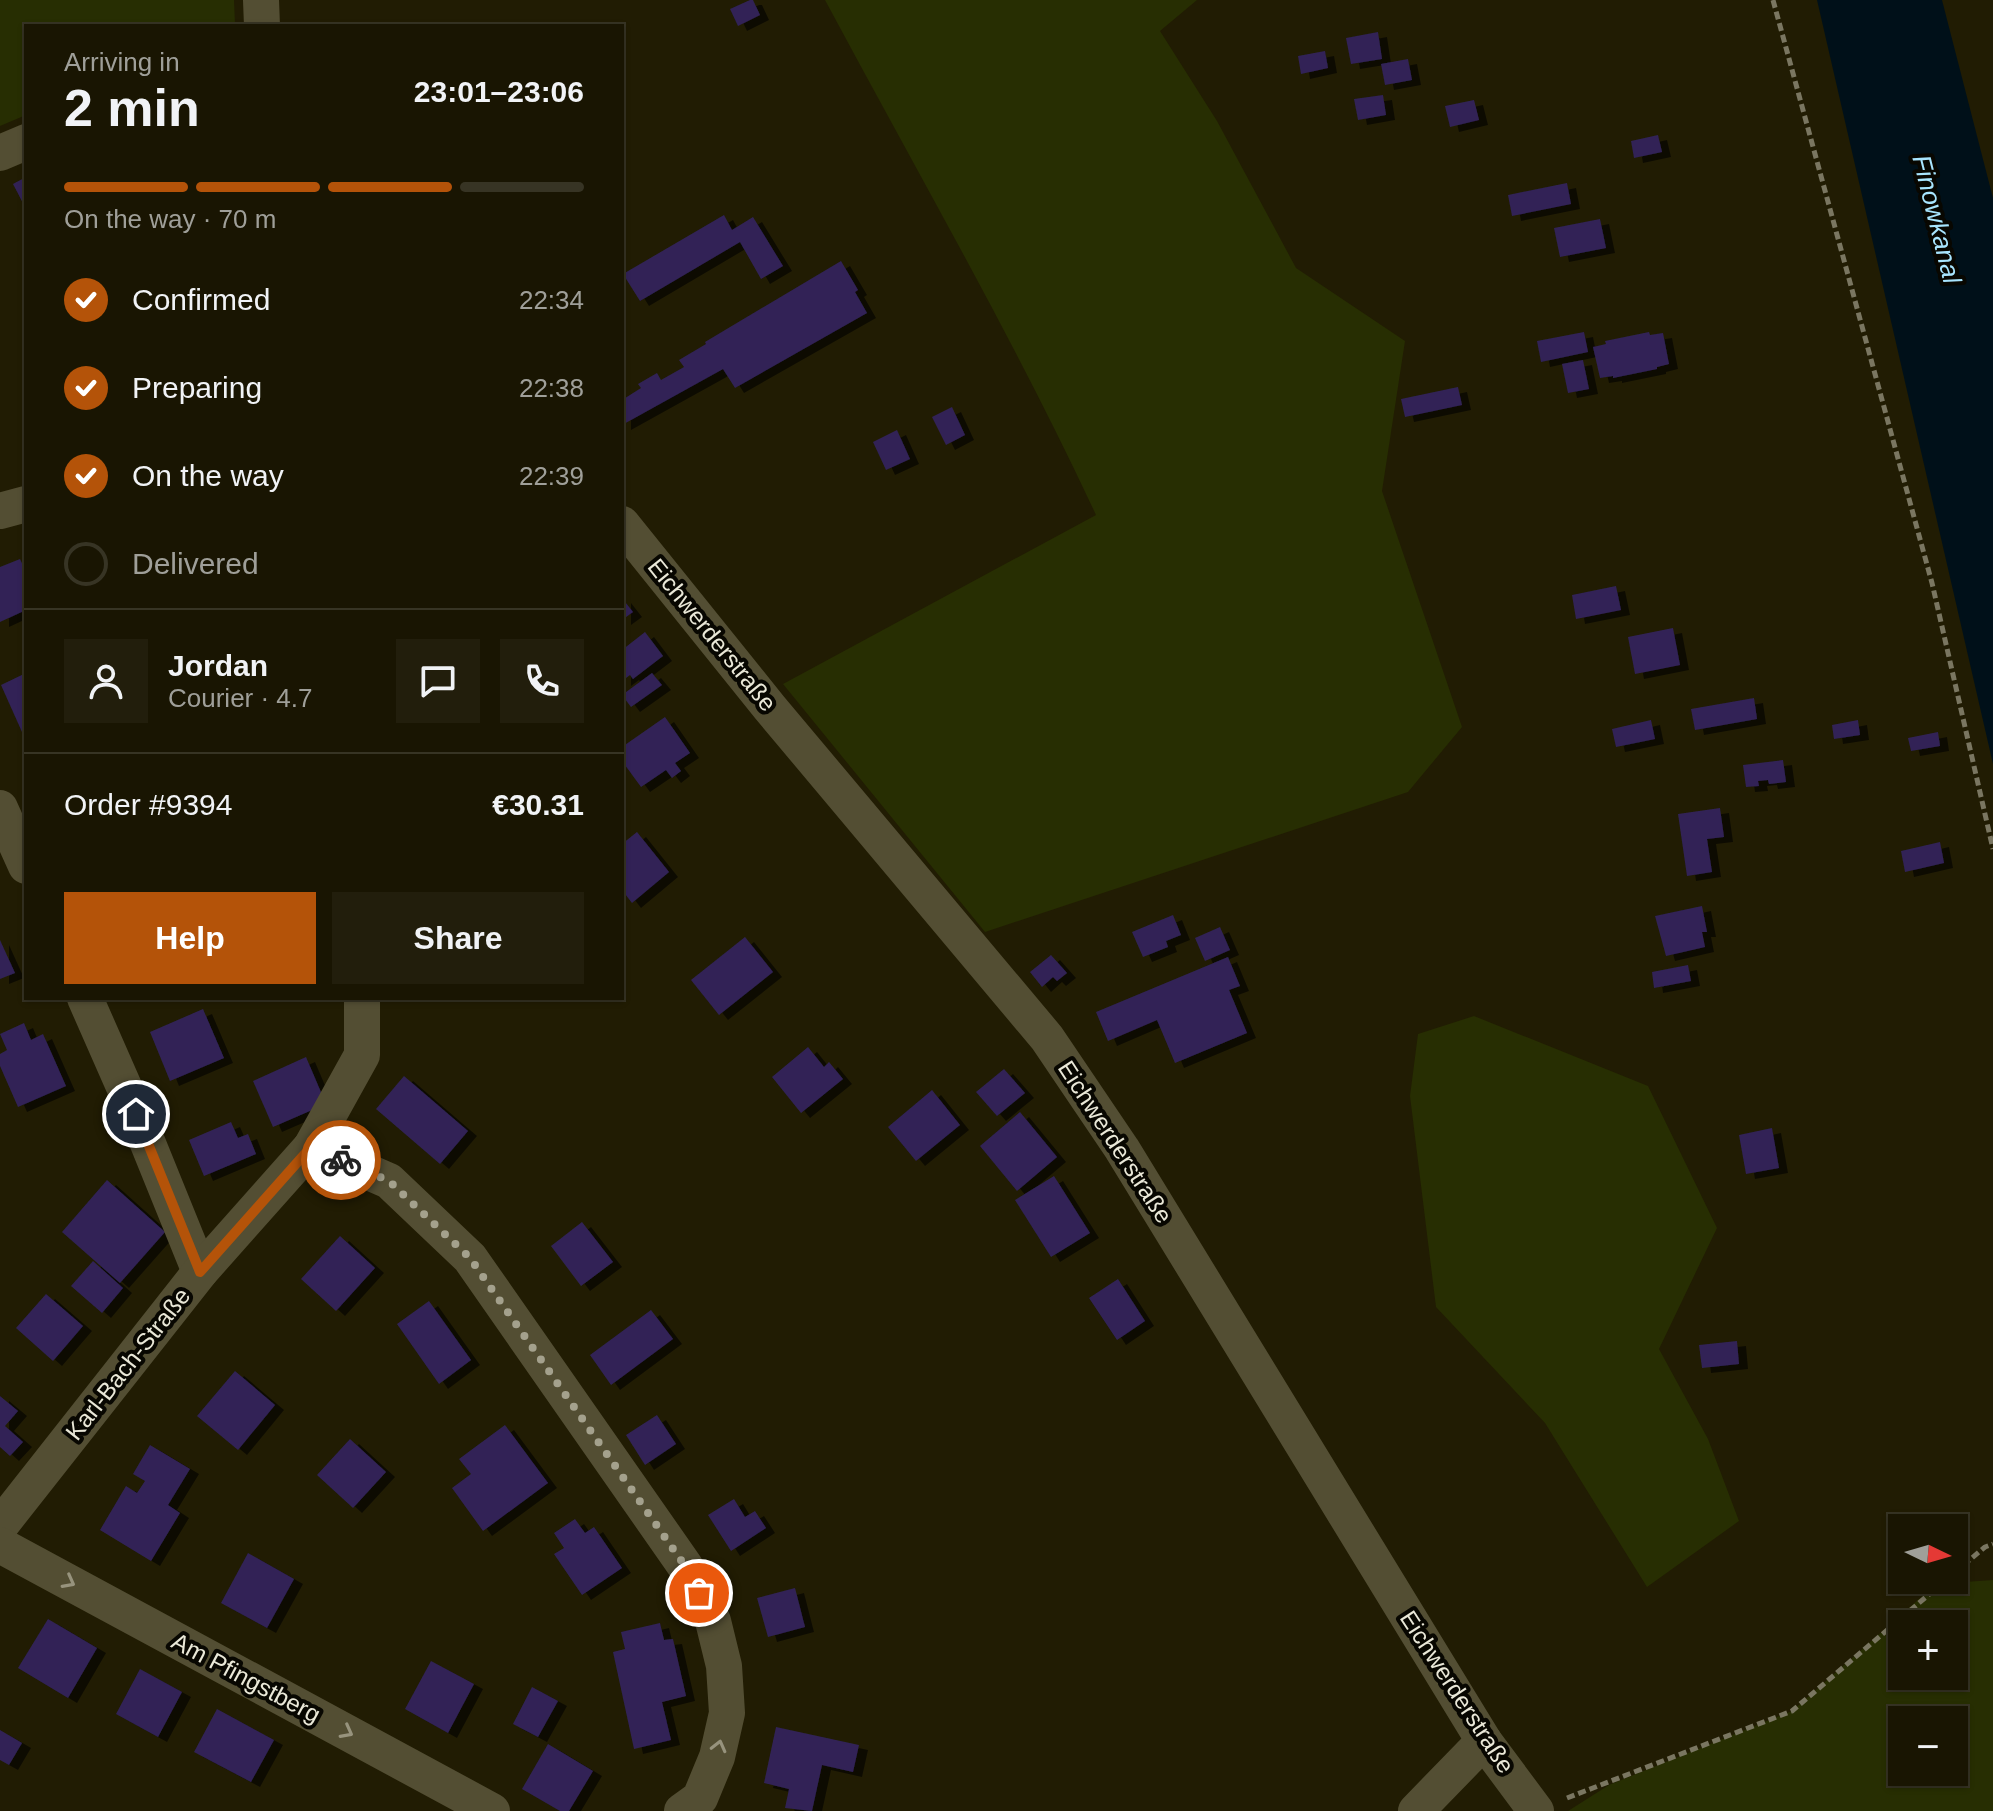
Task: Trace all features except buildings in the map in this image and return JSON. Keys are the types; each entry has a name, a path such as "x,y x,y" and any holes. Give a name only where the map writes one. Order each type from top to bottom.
{"street":[{"path":"261,0 262,24"},
{"path":"0,153 24,143"},
{"path":"0,511 24,505"},
{"name":"Eichwerderstraße","path":"624,526 770,708 1047,1038 1130,1162 1484,1741 1536,1810"},
{"path":"0,808 24,862"},
{"path":"86,1000 200,1272"},
{"name":"Karl-Bach-Straße","path":"0,1526 200,1272 311,1147 362,1055 362,1000"},
{"path":"311,1147 389,1181 470,1258 685,1566 713,1621 724,1666 727,1713 717,1757 700,1798 682,1811"},
{"name":"Am Pfingstberg","path":"0,1545 492,1811"},
{"path":"1416,1811 1484,1741"}],"path":[{"path":"1773,0 1932,583 1993,849"},
{"path":"1968,1561 1993,1544"},
{"path":"1536,1810 1792,1711 1930,1594"}],"green space":[{"path":"0,0 234,0 235,24 24,24 24,116 0,126"},
{"path":"825,0 1197,0 1160,31 1217,121 1296,268 1405,341 1382,491 1462,727 1408,792 985,932 783,684 1096,515 998,320"},
{"path":"1474,1016 1648,1086 1717,1228 1659,1349 1708,1439 1739,1521 1647,1587 1545,1423 1436,1307 1410,1096 1418,1034"},
{"path":"1993,1580 1993,1811 1568,1811 1609,1785 1792,1711 1888,1626 1888,1690 1968,1690 1968,1610 1907,1610 1925,1594 1968,1594 1968,1582"}],"water":[{"name":"Finowkanal","path":"1817,0 1942,0 1993,198 1993,764"}],"way so far":[{"path":"341,1160 389,1181 470,1258 685,1566 699,1593"}],"route":[{"path":"136,1114 200,1272 311,1147 341,1160"}]}
